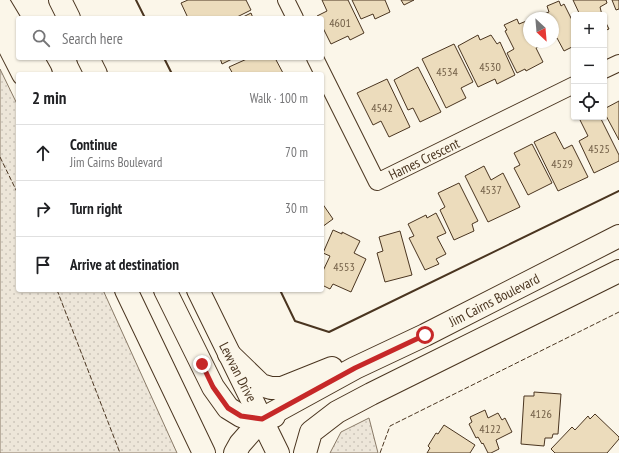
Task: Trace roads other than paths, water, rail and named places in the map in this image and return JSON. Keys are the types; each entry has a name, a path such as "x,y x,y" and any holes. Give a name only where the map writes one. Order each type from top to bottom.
{"street":[{"path":"60,0 68,16"},
{"path":"286,0 294,16"},
{"path":"0,6 16,32"},
{"path":"0,29 22,72"},
{"path":"33,60 40,72"},
{"path":"89,60 95,72"},
{"name":"Hames Crescent","path":"316,60 322,72"},
{"path":"607,69 619,63"},
{"name":"Hames Crescent","path":"324,76 377,182 571,86"},
{"name":"Jim Cairns Boulevard","path":"235,453 240,444 262,419 355,368 425,335 619,236"},
{"name":"Jim Cairns Boulevard","path":"371,394 619,270"},
{"path":"127,292 204,453"},
{"path":"166,292 213,387 228,408 241,416 262,419 371,394"},
{"name":"Lewvan Drive","path":"199,292 278,453"},
{"path":"229,354 261,385 271,388 282,388 354,359 425,335"},
{"path":"305,453 311,432 337,412 371,394"}]}
